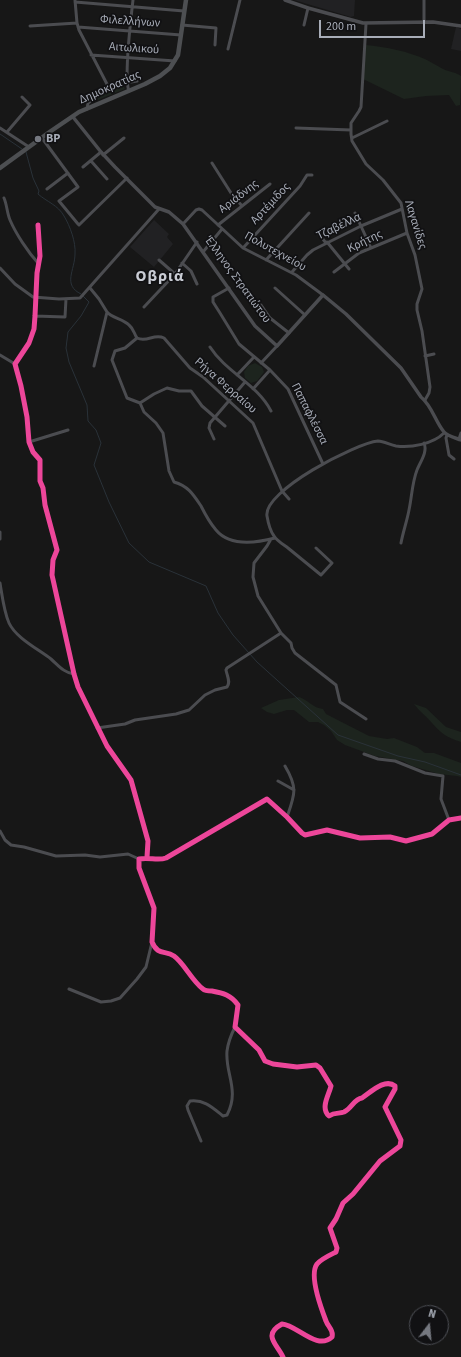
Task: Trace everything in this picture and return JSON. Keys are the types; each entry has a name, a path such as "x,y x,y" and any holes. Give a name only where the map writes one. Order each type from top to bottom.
{"main road":[{"name":"Δημοκρατίας","path":"0,168 86,109 160,76 170,68 178,55 186,0"}],"street":[{"path":"129,91 127,82 128,57 133,0"},
{"path":"228,49 240,0"},
{"path":"285,0 366,24 439,23 461,26"},
{"path":"424,0 424,23"},
{"path":"109,88 78,28 75,1 184,11"},
{"path":"304,26 308,8"},
{"path":"30,26 77,23"},
{"name":"Λαγανίδες","path":"366,24 360,108 352,121 352,138 358,153 366,164 401,203 407,233 415,255 422,289 417,304 417,310 422,331 430,387 424,400"},
{"path":"182,25 216,28 215,45"},
{"name":"Φιλελλήνων","path":"78,28 181,36"},
{"name":"Αιτωλικού","path":"91,55 175,61"},
{"path":"86,109 88,103 109,88 127,82 138,81"},
{"path":"7,132 30,104 22,97"},
{"path":"73,117 102,154 159,209 169,212 183,224"},
{"path":"352,138 387,121"},
{"path":"0,128 28,148"},
{"path":"296,128 351,130"},
{"path":"42,138 78,187 59,201 79,225 127,178"},
{"path":"83,167 124,138"},
{"path":"91,161 107,179"},
{"path":"212,163 231,193 242,206"},
{"path":"47,189 68,173"},
{"name":"Αρτέμιδος","path":"243,248 300,186 307,175 312,175"},
{"name":"Αριάδνης","path":"218,225 270,184"},
{"path":"4,198 14,227 38,263"},
{"path":"0,268 19,287 31,296 36,298 77,299 85,294 159,209"},
{"name":"Πολυτεχνείου","path":"183,224 196,210 199,209 205,211 243,248 292,272 324,295 401,368 434,413 446,434"},
{"name":"Τζαβέλλα","path":"292,272 310,252 326,242 402,209"},
{"path":"266,260 309,213"},
{"path":"355,213 371,248"},
{"name":"Έλληνος Στρατιώτου","path":"183,224 256,328 277,346"},
{"path":"15,364 29,343 34,329 38,263 40,254 38,225"},
{"path":"203,252 222,229"},
{"path":"318,233 349,269"},
{"name":"Κρήτης","path":"334,272 359,253 407,233"},
{"path":"144,307 175,274 197,242"},
{"path":"159,260 175,274"},
{"path":"182,263 191,271 197,284"},
{"path":"90,288 109,315 119,318 129,325 137,338 125,348 115,351 112,360 127,398 140,403 144,412 156,423 163,433 171,476 174,482 181,484 192,492 216,531 225,537 241,542 252,542 275,538"},
{"name":"Παπαφλέσσα","path":"228,288 213,297 213,302 239,344 284,384 290,393 323,464"},
{"path":"275,288 305,315"},
{"path":"262,363 324,295"},
{"path":"35,316 65,317 66,299"},
{"path":"261,305 270,318 289,333"},
{"path":"94,366 107,312"},
{"name":"Ρήγα Φερραίου","path":"137,338 145,340 157,336 164,338 187,365 229,400 254,425 282,492 289,499"},
{"path":"210,347 219,359 265,400 271,411"},
{"path":"425,356 434,354"},
{"path":"0,355 15,364 27,417 29,442 32,450 39,457 41,462 40,481 43,488 45,505 57,550 53,560 52,575 74,674 78,687 97,728 107,746 131,780 148,841 147,857"},
{"path":"237,375 254,357"},
{"path":"253,389 270,370"},
{"path":"214,439 208,427 210,423 245,382"},
{"path":"140,403 167,388 179,391 190,391 202,406 225,426"},
{"path":"29,442 68,430"},
{"path":"316,548 332,563 321,575 275,538 267,513 271,504 282,492 323,464 346,452 375,442 381,441 391,445 402,446 424,443 446,434 460,440 461,433"},
{"path":"446,434 449,455 454,459"},
{"path":"401,543 409,510 412,486 425,452 424,443"},
{"path":"0,532 0,539"},
{"path":"271,539 254,563 253,577 256,593 281,633 291,643 295,653 336,685 340,702 366,719"},
{"path":"0,584 9,623 24,640 50,658 66,672 74,674"},
{"path":"97,728 126,724 135,720 176,714 189,710 205,695 215,690 227,687 229,680 226,670 227,668 281,633"},
{"path":"364,754 378,759 395,760 425,773 443,776 441,799 449,820"},
{"path":"285,766 294,781 292,803 287,817"},
{"path":"278,781 294,790"},
{"path":"0,831 5,840 12,845 56,856 84,855 100,857 128,854 139,859 147,857 160,860 166,858 265,799 270,801 305,835 327,830 360,838 390,837 406,840 418,839 432,834 449,820 461,818"},
{"path":"69,989 101,1002 111,1002 120,998 146,967 152,942 154,908 139,868 139,859"},
{"path":"152,942 158,951 174,956 204,990 228,995 234,998 238,1005 235,1027 230,1037 227,1052 232,1090 231,1106 227,1115 223,1116 211,1105 195,1100 190,1101 187,1106 201,1141"},
{"path":"235,1027 259,1050 265,1061 285,1066 318,1066 330,1086 324,1107 325,1112 329,1116 334,1113 346,1111 359,1098 362,1098 381,1085 390,1084 395,1086 395,1090 385,1107 401,1140 400,1146 380,1161 353,1194 342,1203 336,1219 330,1228 337,1248 336,1252 318,1263 315,1269 315,1286 326,1322 332,1331 332,1337 329,1340 311,1339 290,1326 282,1324 274,1329 272,1339 283,1357"}],"shaded area":[{"path":"294,0 355,0 354,16 351,17"},
{"path":"456,27 461,29 461,51 451,49"},
{"path":"365,45 389,48 412,54 461,76 460,105 456,106 449,95 404,99 363,79"},
{"path":"123,85 125,89 95,101 107,92"},
{"path":"154,220 169,234 167,237 173,244 154,267 130,247"},
{"path":"255,363 262,367 264,372 257,381 251,383 245,378 244,372 248,366"},
{"path":"299,697 316,707 323,709 326,714 369,736 387,739 394,738 417,747 425,753 434,753 461,763 461,777 439,774 412,766 403,761 375,756 345,745 337,740 331,731 324,725 318,722 309,722 294,710 287,710 274,714 261,708 279,700"},
{"path":"414,704 426,708 446,727 461,732 461,742 442,733"}],"waterway":[{"path":"0,134 22,149"},
{"path":"26,152 33,178 39,191 38,194 62,212 74,239 75,249 71,282 75,290 81,294"},
{"path":"83,296 89,302 81,316 68,332 66,348 69,362 87,405 88,421 96,430 101,443 94,465 109,502 129,543 149,562 206,586 218,613 233,635 257,662 338,735 398,756 425,762 461,775"}],"cycle path":[{"path":"38,225 40,256 37,273 34,329 29,343 15,364 27,417 29,442 33,452 40,460 40,481 43,488 45,505 57,550 53,560 52,575 74,674 78,687 107,746 131,780 148,841 147,857"},
{"path":"283,1357 272,1336 276,1328 282,1324 288,1325 307,1336 320,1341 326,1341 332,1337 332,1330 326,1321 321,1308 315,1283 315,1269 321,1260 336,1252 337,1248 330,1228 343,1203 353,1194 380,1161 400,1146 401,1140 385,1107 395,1089 395,1086 387,1084 374,1089 357,1100 344,1112 329,1116 326,1113 325,1105 331,1086 320,1068 316,1065 297,1067 273,1064 265,1061 259,1050 235,1027 238,1005 230,997 204,990 199,986 178,959 171,954 159,951 154,946 152,942 154,908 139,868 139,859 166,858 267,799 305,835 327,830 360,838 390,837 406,841 432,834 449,820 461,818"}],"place":[{"name":"BP","path":"38,139"}],"district":[{"name":"Οβριά","path":"160,277"}]}
